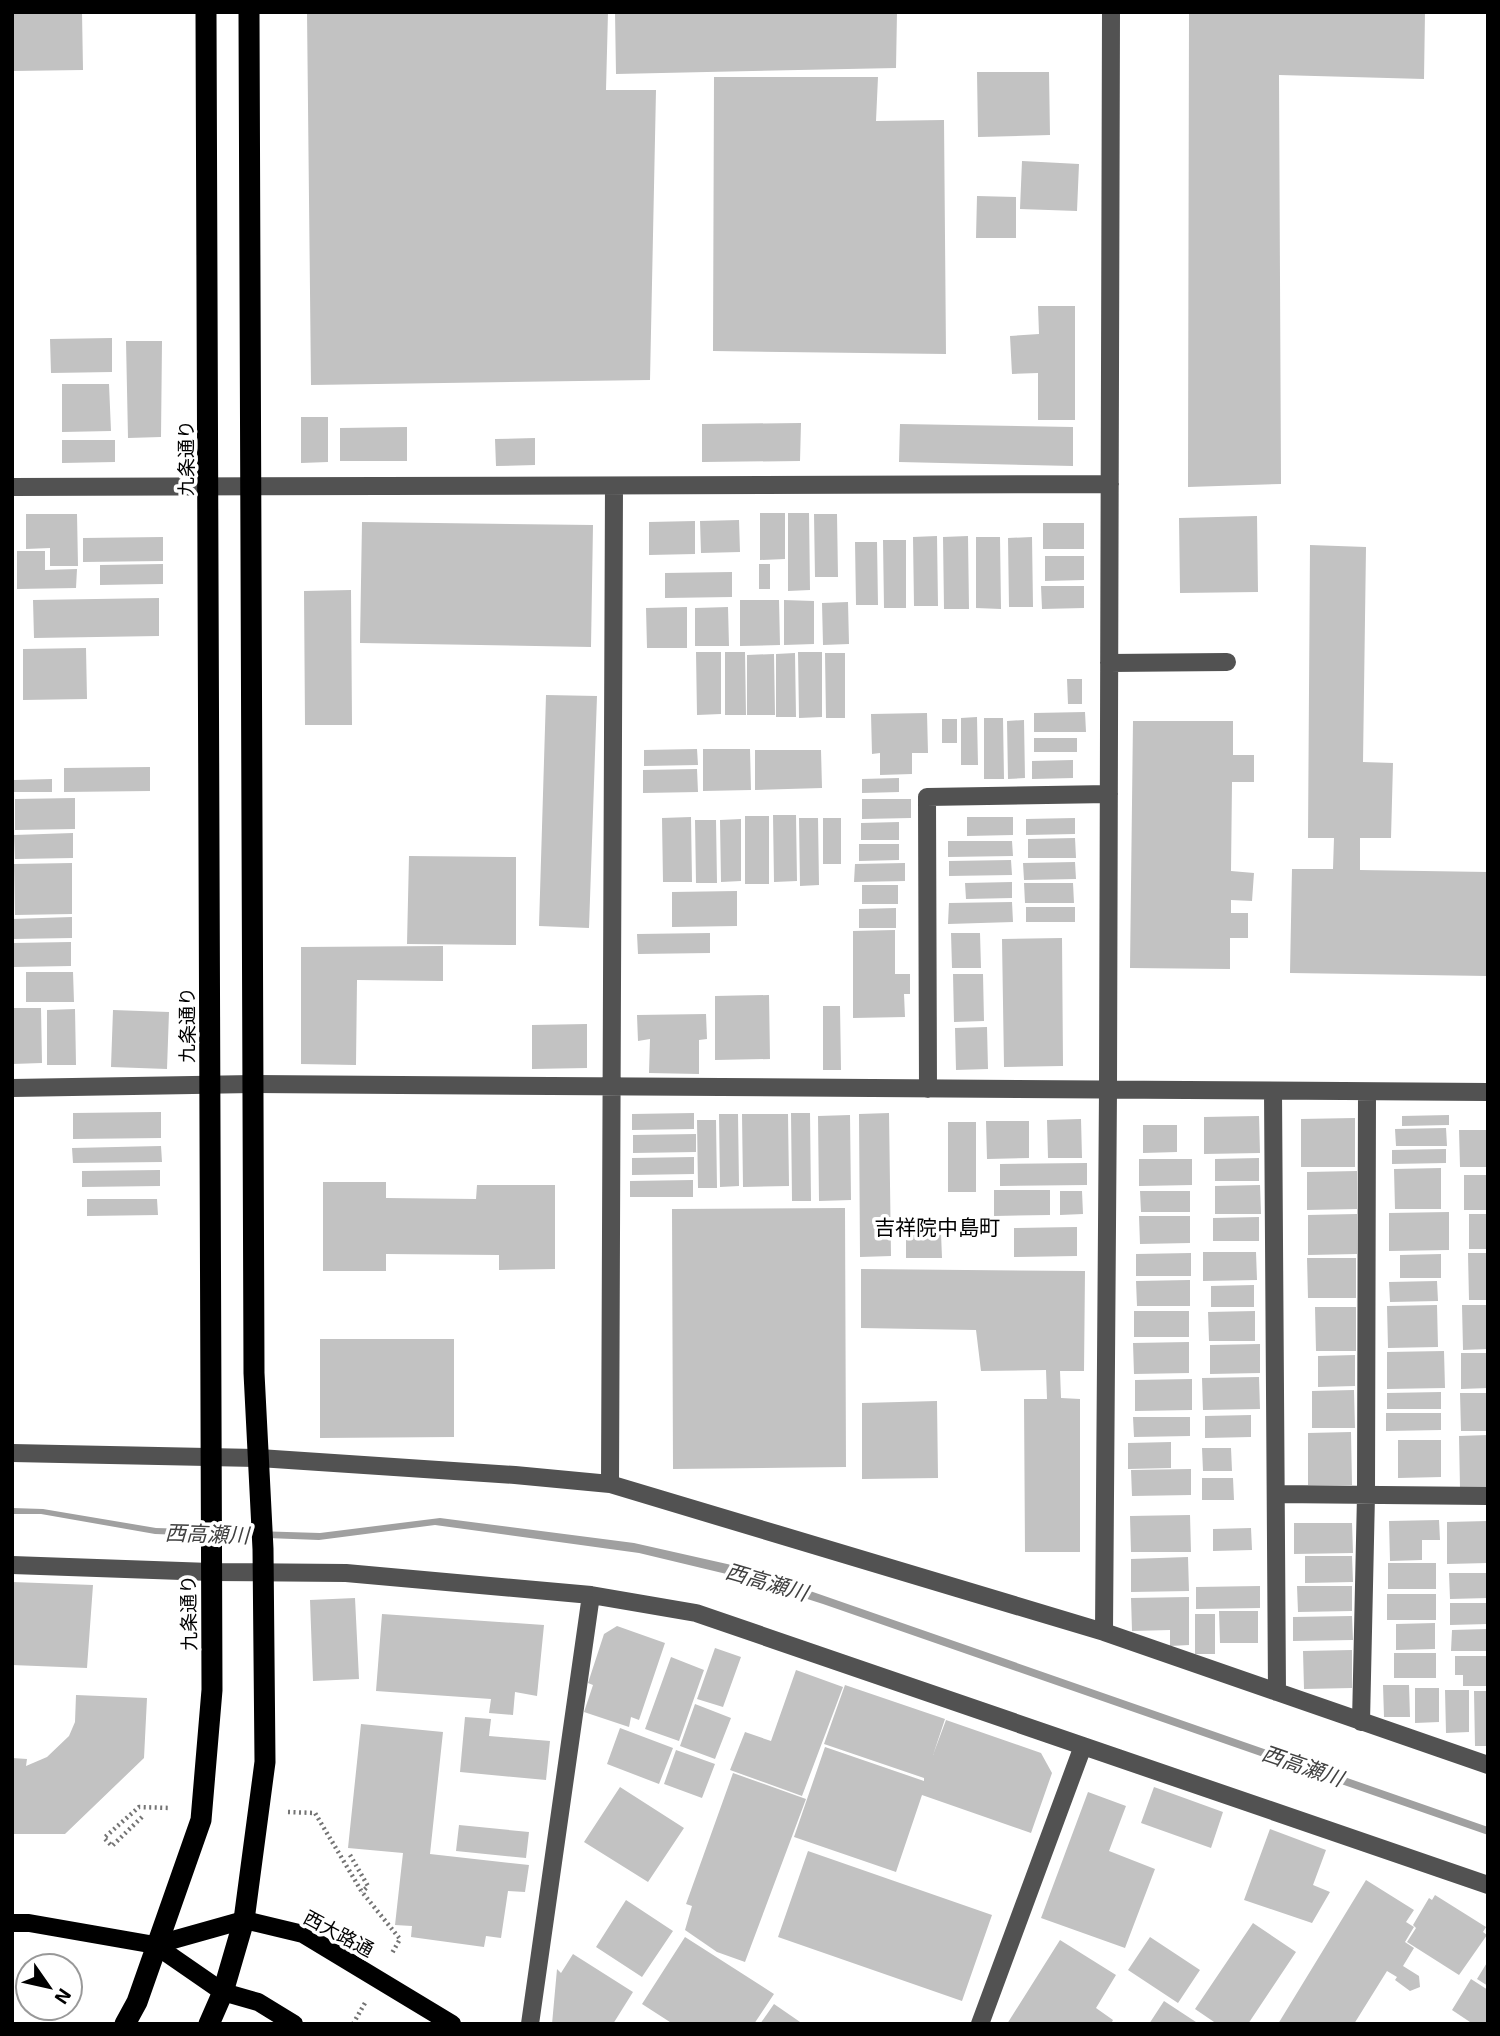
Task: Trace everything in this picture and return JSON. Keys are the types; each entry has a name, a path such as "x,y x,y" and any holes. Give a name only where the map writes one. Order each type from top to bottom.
{"highway":[{"name":"九条通り","path":"125,2024 137,2002 201,1820 212,1690 206,12"},
{"path":"209,2024 223,1992 244,1920 265,1762 263,1549 254,1373 249,12"}],"main road":[{"name":"西大路通","path":"155,1945 244,1920 303,1934 452,2024"},
{"name":"西大路通","path":"12,1923 29,1923 155,1945 223,1992 258,2002 294,2024"}],"street":[{"path":"1104,1632 1111,12"},
{"path":"12,486 1110,484"},
{"path":"610,1485 614,486"},
{"path":"1109,663 1227,662"},
{"path":"928,1089 927,797 1109,794"},
{"path":"12,1088 253,1084 1488,1093"},
{"path":"1273,1091 1277,1692"},
{"path":"1362,1722 1366,1495 1367,1092"},
{"path":"12,1453 211,1466 234,1458 259,1468 516,1475 610,1485 1104,1632 1488,1765"},
{"path":"1276,1494 1488,1496"},
{"path":"12,1565 210,1562 263,1573 346,1573 591,1595 696,1613 1488,1885"},
{"path":"530,2024 591,1595"},
{"path":"980,2024 1083,1746"}],"path":[{"path":"351,1855 368,1886 362,1892"}],"water":[{"name":"西高瀬川","path":"12,1508 43,1509 156,1528 320,1533 440,1518 634,1543 736,1566 813,1592 1488,1827 1488,1835 823,1604 739,1577 639,1553 435,1525 319,1540 155,1534 41,1514 12,1514"}],"building":[{"path":"12,12 82,12 83,70 12,71"},
{"path":"307,12 608,12 606,90 656,90 650,380 311,385"},
{"path":"615,12 897,12 896,68 616,74"},
{"path":"1189,12 1425,12 1424,79 1279,75 1281,484 1188,487"},
{"path":"977,72 1049,72 1050,135 978,137"},
{"path":"714,77 878,77 876,121 944,120 946,354 713,351"},
{"path":"1022,161 1079,164 1077,211 1020,209"},
{"path":"977,196 1016,197 1016,238 976,238"},
{"path":"1038,306 1075,306 1075,420 1038,420 1038,373 1012,374 1010,336 1039,334"},
{"path":"112,338 112,372 51,373 50,339"},
{"path":"126,341 162,341 161,437 128,438"},
{"path":"62,384 109,384 111,431 62,432"},
{"path":"301,417 328,417 328,462 301,463"},
{"path":"801,423 800,461 702,462 702,424"},
{"path":"900,424 1073,427 1073,466 899,462"},
{"path":"407,427 407,461 340,461 340,428"},
{"path":"535,438 535,465 496,466 495,439"},
{"path":"62,440 115,440 115,462 62,463"},
{"path":"760,513 785,513 785,559 760,560"},
{"path":"788,513 809,513 810,590 788,591"},
{"path":"26,514 77,514 78,566 50,566 50,548 26,549"},
{"path":"814,514 837,514 838,577 815,577"},
{"path":"1257,516 1258,592 1180,593 1179,518"},
{"path":"739,520 740,552 701,553 700,521"},
{"path":"695,521 695,554 649,555 649,522"},
{"path":"362,522 593,525 591,647 360,643"},
{"path":"1043,523 1084,523 1084,549 1043,549"},
{"path":"937,536 938,606 914,606 913,537"},
{"path":"968,536 969,609 944,609 943,537"},
{"path":"163,537 163,561 83,562 83,538"},
{"path":"976,537 1000,537 1001,609 976,608"},
{"path":"1032,537 1033,607 1009,607 1008,538"},
{"path":"883,540 906,540 906,608 884,608"},
{"path":"855,542 877,542 878,605 856,605"},
{"path":"1310,545 1366,547 1363,762 1393,763 1391,838 1360,838 1360,870 1488,872 1488,976 1290,973 1292,869 1333,869 1334,838 1308,838"},
{"path":"17,551 45,551 45,570 77,569 76,588 17,589"},
{"path":"1045,556 1084,556 1084,580 1045,581"},
{"path":"163,564 163,584 100,585 100,565"},
{"path":"759,564 770,564 770,589 759,589"},
{"path":"732,572 732,597 665,598 665,573"},
{"path":"1041,586 1084,586 1084,608 1042,609"},
{"path":"351,590 352,725 305,725 304,591"},
{"path":"159,598 159,636 34,638 33,600"},
{"path":"740,600 779,600 780,645 740,646"},
{"path":"784,600 814,601 814,644 784,645"},
{"path":"848,602 849,644 823,645 822,603"},
{"path":"687,607 687,648 647,648 646,608"},
{"path":"728,607 729,646 695,646 695,608"},
{"path":"86,648 87,699 23,700 23,649"},
{"path":"696,652 721,652 721,714 697,715"},
{"path":"725,652 745,652 746,715 725,715"},
{"path":"798,652 822,652 822,717 799,718"},
{"path":"795,653 796,717 776,717 776,654"},
{"path":"825,653 845,653 845,718 826,718"},
{"path":"774,654 775,715 747,715 747,655"},
{"path":"1067,679 1082,679 1082,704 1068,704"},
{"path":"546,695 597,696 589,928 539,926"},
{"path":"1085,712 1086,732 1034,732 1034,713"},
{"path":"927,713 928,753 912,753 912,774 880,775 880,753 872,754 871,714"},
{"path":"977,717 978,765 961,765 961,718"},
{"path":"984,718 1003,718 1004,779 984,779"},
{"path":"942,719 957,719 957,743 942,743"},
{"path":"1024,720 1025,778 1008,779 1007,721"},
{"path":"1133,721 1233,721 1233,755 1254,755 1254,782 1232,782 1231,871 1254,873 1252,901 1231,900 1231,913 1248,913 1248,938 1230,938 1230,969 1130,968"},
{"path":"1034,738 1077,738 1077,752 1034,752"},
{"path":"697,749 698,765 644,766 644,750"},
{"path":"703,749 750,749 751,790 703,791"},
{"path":"755,750 821,750 822,788 755,790"},
{"path":"1073,760 1073,778 1032,779 1032,761"},
{"path":"150,767 150,791 64,792 64,768"},
{"path":"697,769 698,792 643,793 643,770"},
{"path":"899,778 899,792 862,793 862,779"},
{"path":"52,779 52,792 14,792 14,780"},
{"path":"75,798 75,829 15,830 15,799"},
{"path":"862,799 911,799 911,818 862,819"},
{"path":"773,815 796,815 797,881 774,882"},
{"path":"745,816 769,816 769,884 745,884"},
{"path":"691,817 692,882 663,882 662,818"},
{"path":"967,817 1013,817 1013,835 967,836"},
{"path":"799,818 818,818 819,885 800,886"},
{"path":"823,818 841,818 841,864 823,864"},
{"path":"1075,818 1075,834 1026,835 1026,819"},
{"path":"741,819 741,881 721,882 720,820"},
{"path":"695,820 716,820 717,883 696,883"},
{"path":"899,822 899,840 861,840 861,823"},
{"path":"73,833 73,858 15,859 14,835"},
{"path":"1075,838 1076,858 1028,858 1028,839"},
{"path":"948,841 1012,841 1013,856 948,857"},
{"path":"859,844 899,844 899,860 859,861"},
{"path":"409,856 516,857 516,945 407,944"},
{"path":"1011,860 1012,875 949,876 949,861"},
{"path":"1075,862 1076,879 1024,880 1023,863"},
{"path":"72,863 72,914 15,915 14,864"},
{"path":"905,863 905,881 854,882 855,864"},
{"path":"1012,882 1012,898 966,899 965,883"},
{"path":"1024,883 1073,883 1074,903 1025,903"},
{"path":"862,885 898,885 898,904 862,904"},
{"path":"737,891 737,926 672,927 672,892"},
{"path":"1012,902 1013,922 948,924 949,903"},
{"path":"1026,907 1075,907 1075,922 1026,922"},
{"path":"896,908 896,928 859,928 859,909"},
{"path":"72,917 72,938 12,939 12,919"},
{"path":"895,930 895,974 910,974 910,994 904,994 905,1017 853,1018 853,931"},
{"path":"710,933 710,953 638,954 637,934"},
{"path":"951,933 980,933 981,968 952,968"},
{"path":"1062,938 1063,1066 1004,1067 1002,939"},
{"path":"71,942 71,966 12,967 12,943"},
{"path":"443,946 443,981 357,980 356,1065 301,1064 301,947"},
{"path":"26,972 73,972 74,1002 26,1002"},
{"path":"953,974 983,974 984,1021 954,1022"},
{"path":"769,995 770,1059 715,1060 715,996"},
{"path":"823,1006 840,1006 841,1070 823,1070"},
{"path":"12,1008 41,1008 42,1063 12,1064"},
{"path":"75,1009 76,1065 47,1065 47,1010"},
{"path":"113,1010 169,1012 167,1069 111,1067"},
{"path":"706,1014 707,1039 699,1040 699,1074 649,1073 650,1039 638,1041 637,1015"},
{"path":"587,1024 587,1068 532,1069 532,1025"},
{"path":"987,1027 988,1069 956,1070 955,1028"},
{"path":"161,1112 161,1138 73,1139 73,1113"},
{"path":"694,1113 694,1129 632,1130 632,1114"},
{"path":"791,1113 810,1113 811,1201 792,1201"},
{"path":"889,1113 891,1256 860,1257 859,1114"},
{"path":"719,1114 738,1114 739,1186 720,1187"},
{"path":"742,1114 788,1114 789,1186 743,1187"},
{"path":"850,1115 851,1200 819,1201 818,1116"},
{"path":"1449,1115 1449,1125 1402,1126 1402,1116"},
{"path":"1259,1116 1260,1153 1204,1154 1204,1117"},
{"path":"1355,1118 1355,1167 1301,1167 1301,1119"},
{"path":"1081,1119 1082,1158 1048,1158 1047,1120"},
{"path":"697,1120 716,1120 717,1188 698,1188"},
{"path":"986,1121 1029,1121 1029,1158 987,1159"},
{"path":"948,1122 976,1122 976,1192 948,1192"},
{"path":"1143,1125 1177,1125 1177,1152 1143,1153"},
{"path":"1446,1128 1447,1146 1396,1146 1395,1129"},
{"path":"1459,1130 1488,1130 1488,1167 1460,1167"},
{"path":"696,1134 696,1152 633,1153 633,1135"},
{"path":"161,1146 162,1162 73,1163 72,1148"},
{"path":"1446,1149 1446,1163 1392,1164 1392,1150"},
{"path":"694,1157 694,1174 632,1175 632,1158"},
{"path":"1259,1158 1259,1181 1215,1181 1215,1159"},
{"path":"1139,1159 1192,1159 1192,1185 1139,1186"},
{"path":"1087,1163 1087,1185 1000,1186 1000,1164"},
{"path":"1441,1168 1441,1209 1395,1209 1394,1169"},
{"path":"160,1170 160,1186 82,1187 82,1171"},
{"path":"1357,1171 1357,1209 1307,1210 1307,1172"},
{"path":"1464,1175 1488,1175 1488,1210 1464,1210"},
{"path":"693,1180 693,1197 630,1197 630,1181"},
{"path":"323,1182 386,1182 386,1198 476,1199 477,1185 555,1185 555,1269 499,1270 499,1255 386,1254 386,1271 323,1271"},
{"path":"1260,1185 1261,1214 1215,1214 1215,1186"},
{"path":"994,1190 1050,1190 1050,1215 994,1216"},
{"path":"1060,1191 1082,1191 1083,1214 1060,1215"},
{"path":"1140,1191 1190,1191 1190,1212 1141,1212"},
{"path":"87,1199 157,1199 158,1215 87,1216"},
{"path":"845,1208 846,1467 673,1469 672,1209"},
{"path":"1449,1212 1449,1250 1389,1251 1389,1213"},
{"path":"1357,1214 1357,1254 1308,1255 1308,1215"},
{"path":"1469,1214 1488,1214 1488,1249 1469,1249"},
{"path":"1139,1216 1190,1216 1190,1243 1140,1244"},
{"path":"1259,1217 1259,1241 1213,1241 1213,1218"},
{"path":"1077,1227 1077,1256 1014,1257 1014,1228"},
{"path":"941,1233 942,1258 906,1258 906,1234"},
{"path":"1203,1252 1256,1252 1257,1280 1203,1281"},
{"path":"1191,1253 1191,1276 1136,1276 1136,1254"},
{"path":"1468,1253 1488,1253 1488,1300 1469,1300"},
{"path":"1441,1254 1441,1278 1400,1278 1400,1255"},
{"path":"1307,1258 1356,1258 1356,1298 1308,1298"},
{"path":"861,1269 1085,1271 1084,1371 1060,1371 1061,1398 1080,1399 1080,1552 1025,1552 1024,1399 1047,1399 1046,1370 981,1371 976,1330 861,1328"},
{"path":"1190,1280 1190,1306 1137,1306 1136,1281"},
{"path":"1437,1281 1438,1301 1390,1302 1389,1282"},
{"path":"1254,1285 1254,1307 1211,1307 1211,1286"},
{"path":"1437,1305 1438,1347 1388,1348 1387,1306"},
{"path":"1462,1305 1488,1305 1488,1349 1463,1350"},
{"path":"1315,1307 1356,1307 1356,1351 1316,1351"},
{"path":"1134,1311 1189,1311 1189,1337 1134,1337"},
{"path":"1255,1311 1255,1341 1209,1341 1208,1312"},
{"path":"320,1339 454,1339 454,1437 320,1438"},
{"path":"1189,1342 1189,1373 1134,1374 1133,1343"},
{"path":"1260,1344 1260,1373 1210,1374 1210,1345"},
{"path":"1444,1351 1445,1388 1387,1389 1387,1352"},
{"path":"1461,1353 1488,1353 1488,1388 1461,1389"},
{"path":"1355,1355 1355,1386 1318,1387 1318,1356"},
{"path":"1259,1377 1260,1409 1203,1410 1202,1378"},
{"path":"1192,1379 1192,1410 1135,1411 1135,1380"},
{"path":"1354,1390 1355,1428 1312,1428 1312,1391"},
{"path":"1441,1392 1441,1409 1387,1409 1387,1393"},
{"path":"1460,1393 1488,1393 1488,1431 1461,1431"},
{"path":"937,1401 938,1478 862,1479 862,1403"},
{"path":"1386,1413 1441,1413 1441,1430 1386,1431"},
{"path":"1251,1415 1251,1437 1205,1438 1205,1416"},
{"path":"1133,1417 1190,1417 1190,1436 1134,1437"},
{"path":"1351,1432 1352,1485 1308,1485 1308,1433"},
{"path":"1488,1435 1488,1488 1460,1488 1459,1436"},
{"path":"1398,1440 1441,1440 1441,1477 1398,1478"},
{"path":"1171,1442 1171,1468 1128,1469 1128,1443"},
{"path":"1202,1448 1231,1448 1232,1471 1203,1471"},
{"path":"1191,1469 1191,1495 1132,1496 1131,1470"},
{"path":"1202,1478 1233,1478 1234,1500 1202,1500"},
{"path":"1190,1515 1191,1552 1131,1552 1130,1516"},
{"path":"1439,1520 1440,1540 1422,1540 1422,1560 1390,1561 1389,1521"},
{"path":"1488,1521 1488,1563 1447,1564 1447,1522"},
{"path":"1294,1523 1352,1523 1353,1553 1294,1554"},
{"path":"1251,1528 1252,1550 1213,1551 1213,1529"},
{"path":"1305,1556 1352,1556 1353,1582 1305,1583"},
{"path":"1188,1557 1189,1591 1131,1592 1131,1559"},
{"path":"1388,1563 1436,1563 1436,1589 1388,1589"},
{"path":"1449,1573 1488,1573 1488,1598 1450,1599"},
{"path":"12,1582 93,1585 87,1668 12,1665"},
{"path":"1260,1586 1260,1608 1196,1609 1196,1587"},
{"path":"1297,1586 1352,1586 1352,1611 1298,1612"},
{"path":"1387,1594 1436,1594 1436,1620 1387,1620"},
{"path":"1189,1597 1189,1645 1170,1646 1170,1630 1132,1631 1131,1598"},
{"path":"355,1598 359,1679 313,1681 310,1600"},
{"path":"1450,1603 1488,1603 1488,1624 1450,1625"},
{"path":"1219,1611 1258,1611 1258,1643 1220,1643"},
{"path":"382,1614 544,1625 537,1696 515,1692 513,1715 489,1713 491,1699 376,1691"},
{"path":"1195,1614 1215,1614 1215,1654 1195,1654"},
{"path":"1352,1616 1353,1640 1293,1641 1293,1617"},
{"path":"1435,1623 1435,1649 1396,1650 1396,1624"},
{"path":"617,1626 665,1643 639,1720 631,1717 629,1727 584,1712 593,1685 588,1683 604,1634"},
{"path":"1488,1629 1488,1651 1451,1651 1452,1630"},
{"path":"715,1648 741,1657 723,1707 697,1699"},
{"path":"1352,1650 1352,1688 1304,1689 1303,1651"},
{"path":"1394,1653 1436,1653 1436,1678 1394,1678"},
{"path":"1455,1656 1488,1656 1488,1686 1463,1686 1463,1675 1455,1675"},
{"path":"671,1657 704,1670 679,1741 645,1729"},
{"path":"796,1670 843,1687 802,1796 730,1770 745,1732 771,1741"},
{"path":"845,1685 945,1719 933,1755 946,1720 1041,1753 1052,1773 1031,1833 922,1795 896,1872 794,1837 825,1747 924,1781 924,1778 824,1744"},
{"path":"1383,1685 1409,1685 1410,1717 1384,1717"},
{"path":"1415,1688 1439,1688 1439,1722 1415,1723"},
{"path":"1445,1690 1469,1690 1469,1732 1446,1733"},
{"path":"1474,1691 1488,1691 1488,1746 1475,1746"},
{"path":"76,1695 147,1698 144,1758 65,1834 12,1834 12,1758 27,1759 26,1766 47,1757 69,1736 75,1722"},
{"path":"695,1704 731,1718 715,1759 680,1746"},
{"path":"465,1717 491,1719 489,1736 550,1741 546,1780 460,1772"},
{"path":"361,1724 443,1732 430,1854 529,1865 525,1892 508,1891 501,1938 486,1936 484,1947 411,1937 412,1926 395,1925 403,1853 348,1848"},
{"path":"620,1728 673,1748 659,1784 607,1764"},
{"path":"676,1750 715,1764 702,1798 664,1784"},
{"path":"733,1773 806,1799 745,1962 717,1952 685,1930 692,1906 686,1904"},
{"path":"620,1787 684,1828 648,1882 584,1842"},
{"path":"1154,1787 1223,1812 1211,1848 1141,1823"},
{"path":"1088,1792 1126,1806 1109,1851 1155,1869 1125,1948 1041,1918"},
{"path":"459,1825 529,1832 526,1858 456,1851"},
{"path":"1270,1829 1326,1850 1313,1885 1330,1892 1312,1923 1244,1900"},
{"path":"808,1851 992,1915 962,2001 778,1937"},
{"path":"1366,1880 1414,1910 1406,1922 1414,1927 1405,1942 1414,1948 1403,1966 1419,1976 1420,1987 1410,1991 1387,1971 1354,2024 1278,2024"},
{"path":"1435,1895 1486,1927 1483,1932 1487,1935 1459,1975 1407,1942 1416,1928 1413,1925 1429,1898 1432,1900"},
{"path":"626,1900 673,1931 642,1977 596,1947"},
{"path":"1253,1923 1296,1952 1248,2024 1217,2024 1195,2009"},
{"path":"685,1937 774,1994 754,2024 673,2024 642,2004"},
{"path":"1150,1937 1200,1970 1178,2003 1128,1970"},
{"path":"1060,1940 1116,1975 1096,2008 1113,2020 1111,2024 1007,2024"},
{"path":"573,1954 633,1992 613,2024 552,2024 557,1969 561,1973"},
{"path":"1488,1961 1488,1986 1477,1979"},
{"path":"1471,1979 1488,1990 1488,2024 1473,2024 1452,2010"},
{"path":"1164,2001 1199,2024 1149,2024"},
{"path":"774,2004 803,2024 760,2024"}],"district":[{"name":"吉祥院中島町","path":"937,1226"}]}
